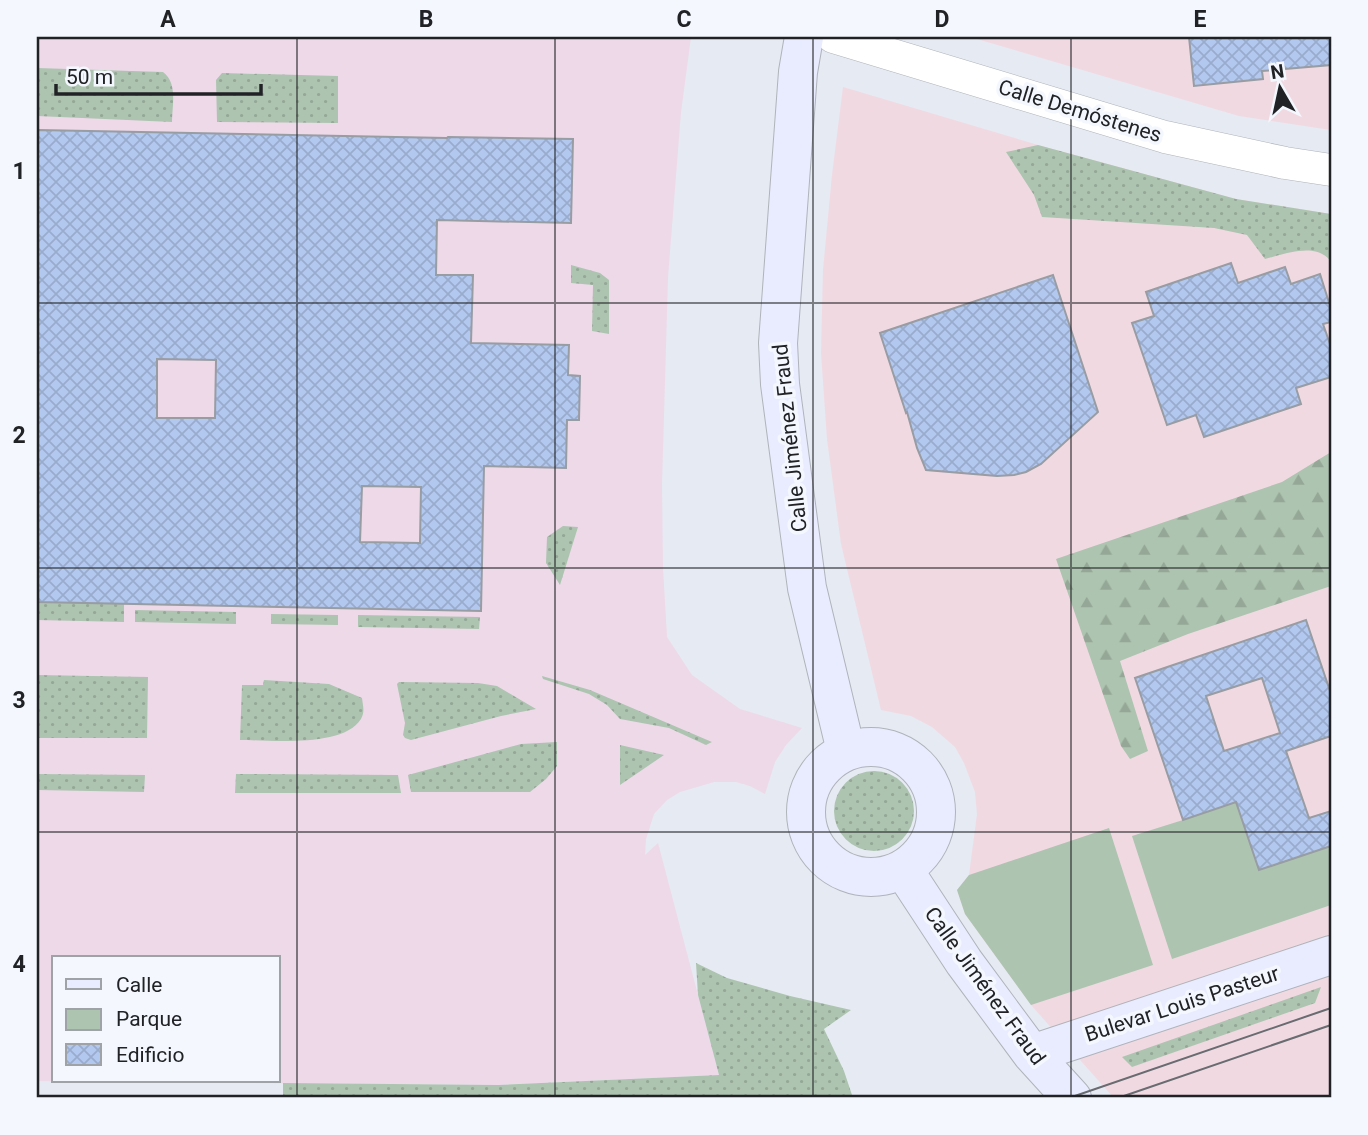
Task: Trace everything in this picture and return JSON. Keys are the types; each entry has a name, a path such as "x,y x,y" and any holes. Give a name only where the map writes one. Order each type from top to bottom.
{"main road":[{"name":"Calle Jiménez Fraud","path":"804,37 798,72 778,343 780,384 807,588 846,751"},
{"path":"864,746 895,750 918,765 938,808 933,836 917,859 891,873 867,877 846,872 825,858 814,842 807,821 807,797 812,783 827,764 846,751 864,746"},
{"name":"Calle Jiménez Fraud","path":"891,873 964,962 1032,1054 1072,1098"},
{"name":"Calle Jiménez Fraud","path":"891,873 1013,1055 1047,1098"},
{"name":"Bulevar Louis Pasteur","path":"1032,1054 1331,955"}],"street":[{"name":"Calle Demóstenes","path":"832,37 1165,137 1285,163 1331,170"}],"shaded area":[{"path":"37,37 691,37 681,112 668,277 662,484 667,637 692,675 740,709 802,728 775,762 765,794 736,782 714,782 680,792 667,800 654,814 646,839 645,855 658,843 719,1075 498,1085 152,1082 280,1082 280,956 52,956 52,1081 37,1081"},
{"path":"970,37 1331,37 1331,130 1239,116"},
{"path":"843,87 1038,145 1236,199 1331,214 1331,1098 1114,1098 1031,1005 965,914 957,890 969,875 977,814 975,792 955,747 932,727 911,716 881,710 841,544 827,439 821,353 823,270"}],"green space":[{"path":"37,68 163,72 171,82 172,122 37,116"},
{"path":"222,73 338,76 338,123 217,122 216,80"},
{"path":"1038,145 1236,199 1331,214 1331,262 1318,252 1309,251 1291,252 1265,259 1247,235 1214,228 1042,217 1034,195 1006,152"},
{"path":"571,265 600,273 609,280 609,334 592,331 593,285 571,283"},
{"path":"1331,452 1331,586 1188,634 1120,661 1148,751 1130,759 1121,746 1056,559 1282,482"},
{"path":"563,526 578,527 560,585 546,563 547,537"},
{"path":"37,602 124,604 124,622 37,620"},
{"path":"135,610 236,612 236,624 135,622"},
{"path":"271,614 338,615 338,625 271,624"},
{"path":"358,615 480,617 479,629 358,627"},
{"path":"37,675 148,677 147,738 37,738"},
{"path":"542,676 590,690 712,742 706,745 669,728 620,719 607,705 589,694 543,679"},
{"path":"264,680 329,684 362,698 361,719 339,735 323,738 287,741 240,740 242,685 263,685"},
{"path":"478,683 497,686 536,709 411,740 403,735 405,723 397,684"},
{"path":"557,742 557,766 530,792 411,792 408,775 521,744"},
{"path":"620,745 664,755 620,785"},
{"path":"874,771 889,774 902,783 911,796 914,811 911,826 902,839 889,848 874,851 859,848 846,839 837,826 834,811 837,796 846,783 859,774"},
{"path":"37,774 145,775 144,792 37,790"},
{"path":"236,774 398,775 401,793 235,793"},
{"path":"1236,802 1259,870 1331,846 1331,905 1172,959 1132,836"},
{"path":"1109,828 1153,965 1031,1005 965,914 957,890 969,875"},
{"path":"696,963 727,978 851,1010 824,1029 844,1071 853,1098 283,1098 283,1083 498,1085 719,1075 698,995"},
{"path":"1321,987 1315,1003 1132,1067 1122,1057"}],"building":[{"path":"1189,37 1331,37 1331,65 1262,71 1263,79 1194,86"},
{"path":"38,130 573,139 571,223 437,220 436,275 473,275 471,343 569,345 568,375 580,376 579,420 567,420 566,468 484,466 481,611 37,602","holes":["157,359 216,360 215,418 157,418","362,486 421,487 420,543 360,542"]},
{"path":"1231,263 1238,283 1285,267 1291,284 1320,274 1331,309 1331,322 1323,324 1331,347 1331,377 1296,388 1301,404 1204,437 1196,415 1167,425 1132,323 1154,316 1146,292"},
{"path":"1053,275 1098,412 1041,464 1026,472 997,476 926,470 880,333"},
{"path":"1306,620 1331,694 1331,736 1286,751 1309,818 1331,811 1331,846 1259,870 1236,802 1183,820 1135,678","holes":["1262,678 1280,733 1224,751 1206,696"]}],"tram line":[{"path":"1069,1098 1331,1008"},
{"path":"1118,1098 1331,1025"}]}
